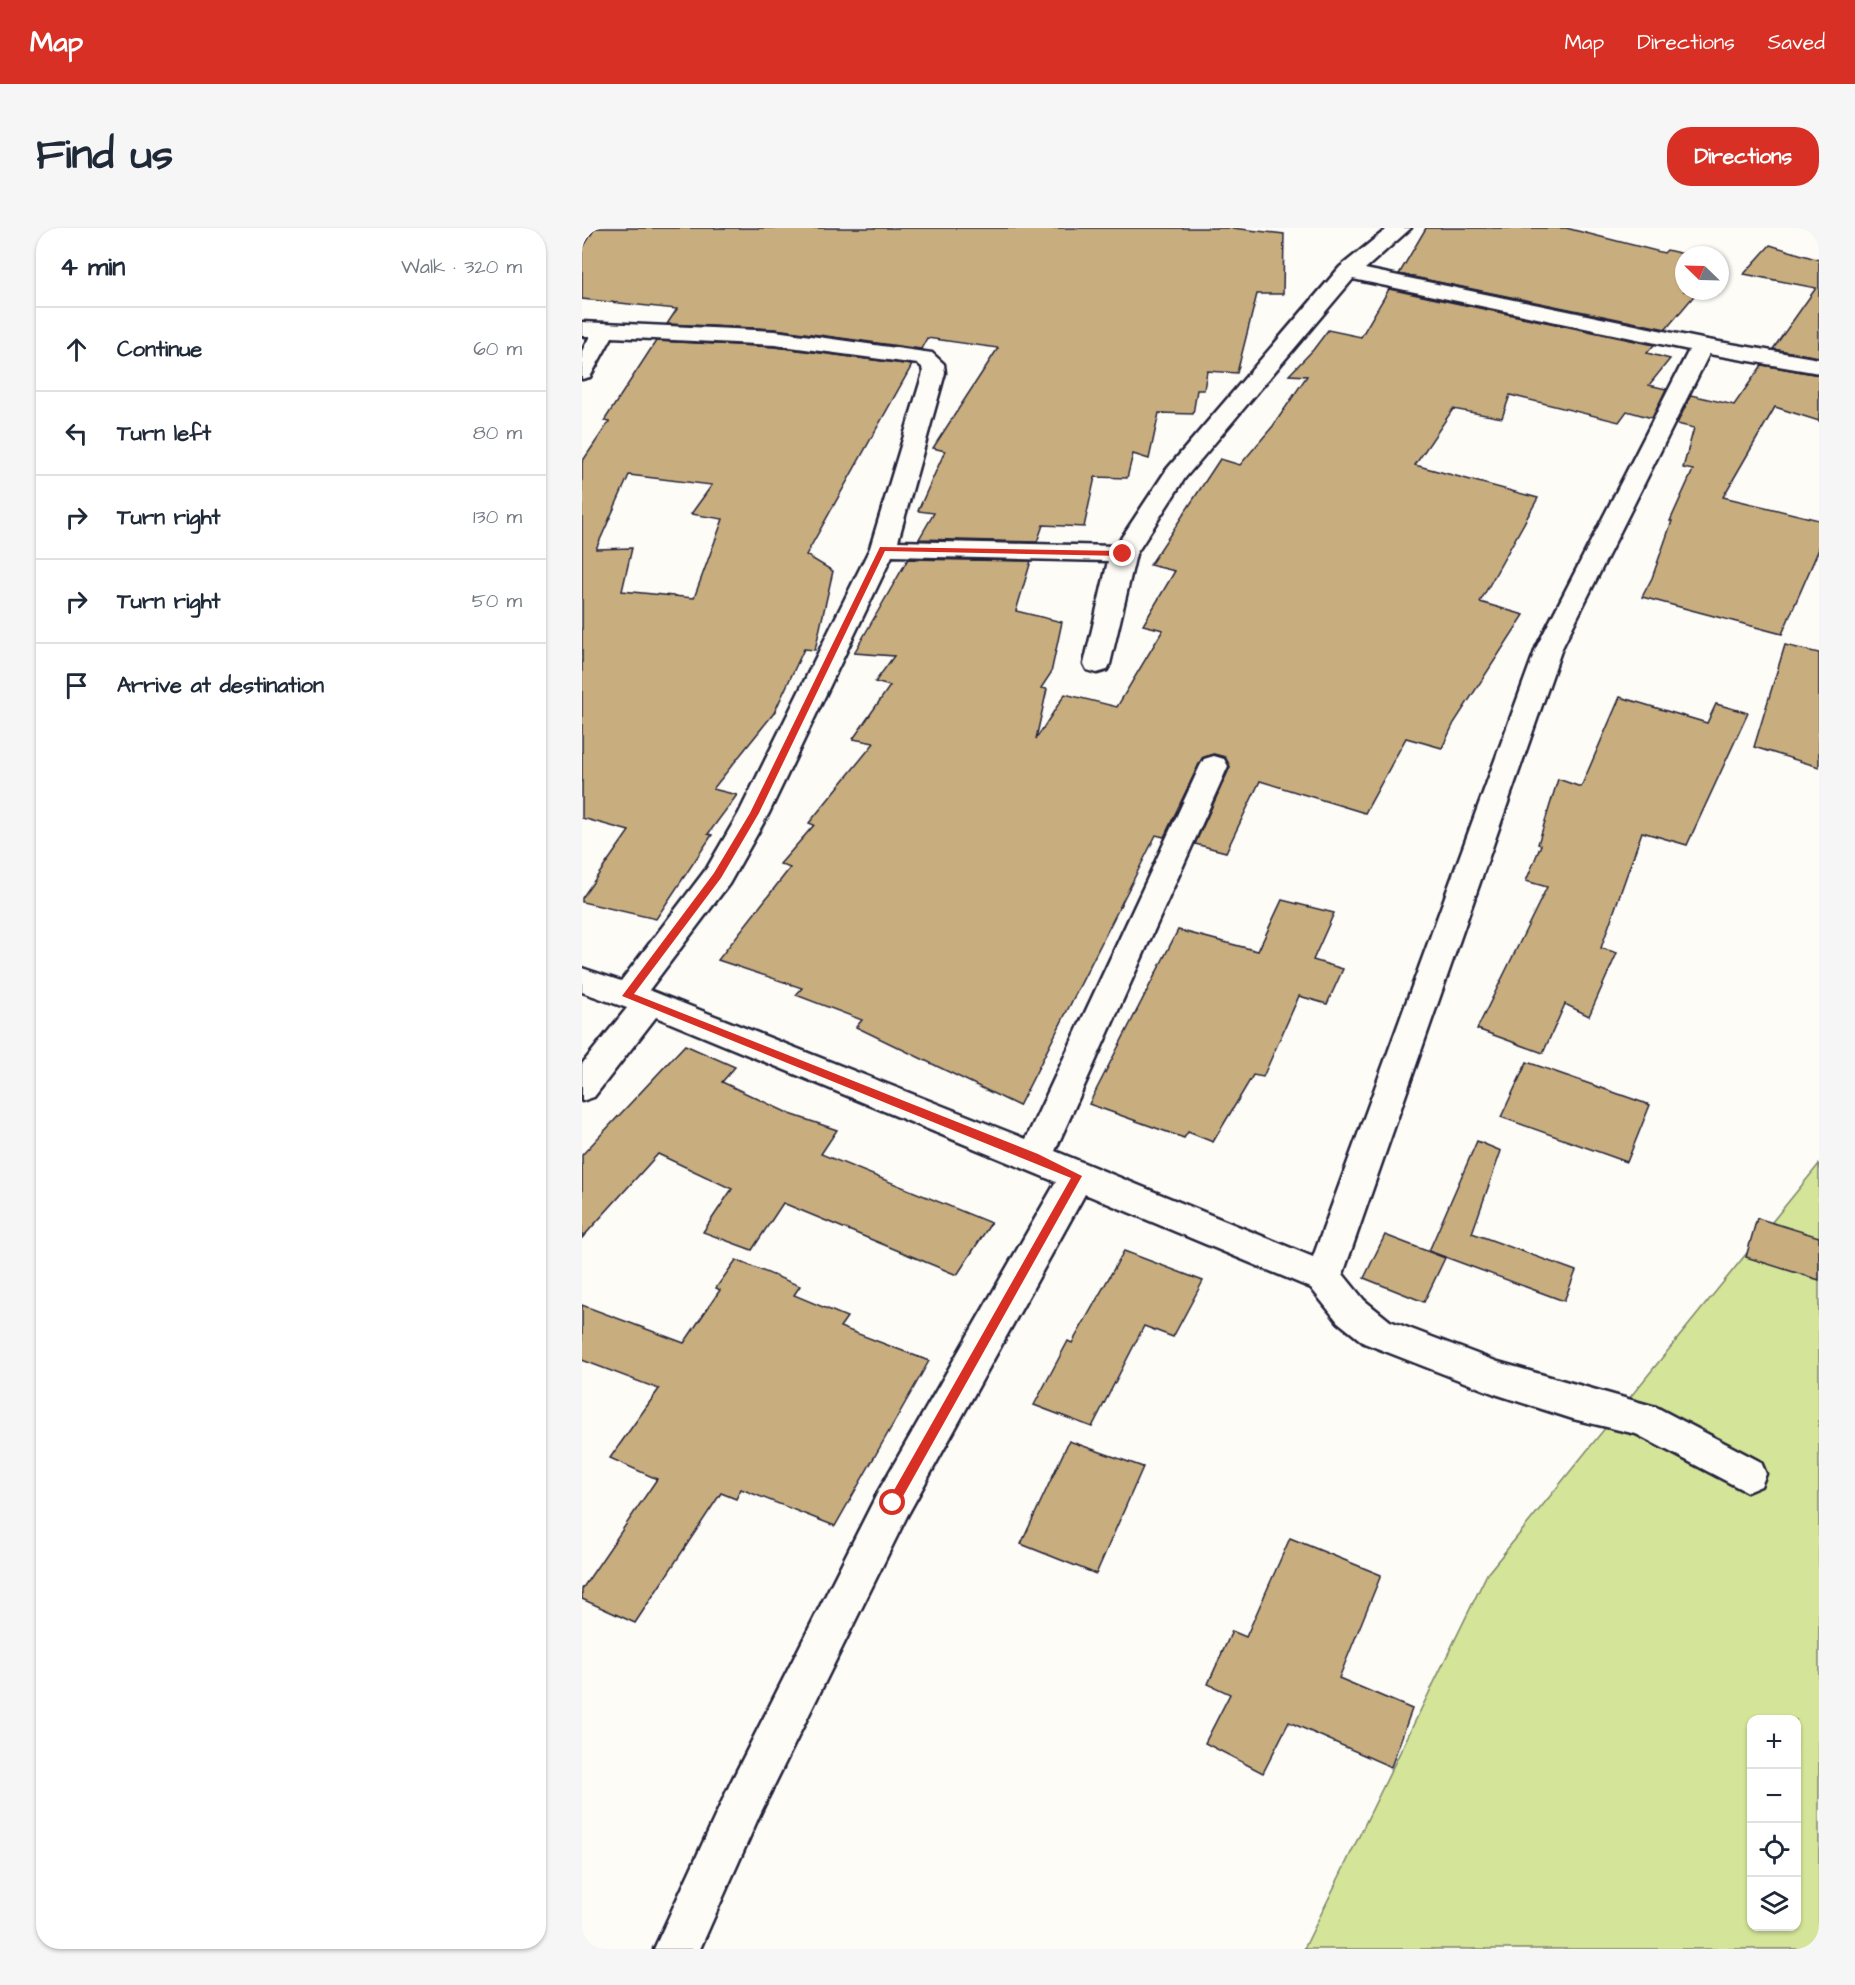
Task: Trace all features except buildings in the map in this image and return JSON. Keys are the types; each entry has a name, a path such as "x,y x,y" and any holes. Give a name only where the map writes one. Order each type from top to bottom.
{"street":[{"path":"1097,664 1123,554 1176,474 1348,272 1400,228"},
{"path":"1348,272 1702,346 1819,366"},
{"path":"582,329 775,338 931,361 934,374 883,548 754,813 718,876 582,1088"},
{"path":"582,372 604,331"},
{"path":"1324,1277 1549,648 1702,346"},
{"path":"883,548 1123,554"},
{"path":"1035,1157 1214,766"},
{"path":"582,980 638,999 1035,1157 1324,1277 1351,1311 1377,1332 1495,1378 1642,1419 1747,1474"},
{"path":"677,1949 745,1799 893,1503 1077,1176"}],"green space":[{"path":"1819,1164 1819,1949 1304,1949 1487,1574"}],"route":[{"path":"893,1503 1077,1176 650,1002 627,996 718,876 754,813 883,548 1123,554"}]}
